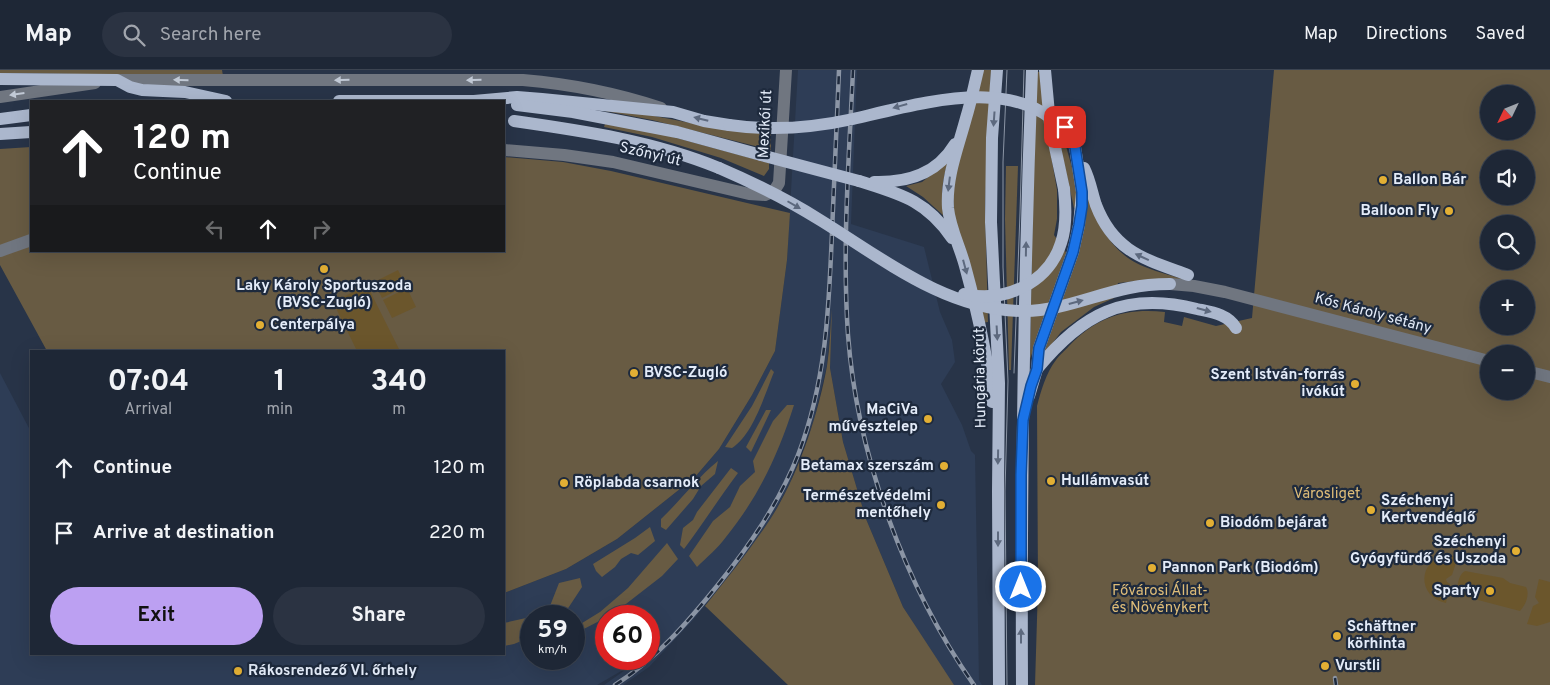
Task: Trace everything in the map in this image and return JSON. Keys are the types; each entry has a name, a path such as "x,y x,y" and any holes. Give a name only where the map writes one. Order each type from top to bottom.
{"main road":[{"path":"978,70 970,106 960,137 948,195 950,223 965,265 990,379 992,405 999,423"},
{"name":"Hungária körút","path":"998,70 992,138 991,222 999,383 999,685"},
{"path":"1022,685 1021,490 1032,70"},
{"path":"927,286 971,296 986,297 1014,292 1029,284 1049,266 1062,242 1066,215 1064,189 1050,124 1045,70"},
{"path":"0,80 117,80 130,87 142,90 184,92 221,100"},
{"path":"488,100 542,99 673,112 704,121 770,129 819,125 871,114 957,89 987,85 1015,89 1034,96 1046,104 1065,127 1086,172 1102,218 1116,239 1137,256 1188,275"},
{"path":"505,104 573,112 677,132 859,181 888,186 930,212 958,246"},
{"path":"0,118 30,116"},
{"path":"509,121 574,119 613,121"},
{"path":"509,121 582,130 630,140 693,157 791,202 927,286 980,306 1008,311 1023,311 1058,306 1128,288 1170,284"},
{"path":"0,134 30,132"},
{"path":"888,186 933,169 950,153 960,137"},
{"path":"1023,420 1037,369 1039,348 1073,252 1079,225 1082,199 1075,147"},
{"path":"1037,369 1065,338 1087,321 1109,310 1136,303 1166,302 1192,307 1221,315 1232,322 1236,328"}],"street":[{"path":"497,70 523,80"},
{"name":"Mexikói út","path":"780,179 786,70"},
{"path":"0,97 117,80 523,80 560,83 592,89 673,112"},
{"name":"Szőnyi út","path":"505,150 564,155 613,162 760,196 777,188 780,179"},
{"path":"0,251 30,240"},
{"path":"1188,275 1211,283 1225,292"},
{"path":"1170,284 1225,292"},
{"name":"Kós Károly sétány","path":"1225,292 1480,359"},
{"path":"1535,373 1550,377"}],"shaded area":[{"path":"798,70 857,70 851,224 924,247 940,312 952,340 955,362 941,384 962,425 971,451 975,455 979,680 982,685 954,685 945,674 903,607 866,519 843,442 830,368 831,322 827,365 814,420 790,483 772,517 747,554 693,620 660,655 660,605 595,605 595,670 623,670 597,685 0,685 0,373 30,430 30,655 505,655 505,593 566,569 617,539 695,477 719,449 752,395 775,351 787,260"},
{"path":"398,270 406,286 382,298 374,282"},
{"path":"367,285 400,350 357,350 333,302"},
{"path":"407,288 416,307 392,318 383,300"},
{"path":"1447,555 1458,557 1452,575 1446,579 1450,584 1446,603 1430,594 1424,579 1430,564 1437,558"},
{"path":"1465,571 1503,578 1510,583 1526,587 1527,599 1524,606 1520,611 1459,595 1458,582"},
{"path":"1539,579 1550,582 1550,622 1537,626 1527,624 1533,606 1539,603 1535,597"},
{"path":"625,670 645,670 623,685 604,685"}],"green space":[{"path":"0,70 222,70 223,76 0,73"},
{"path":"981,70 991,70 985,207 988,322 981,323 955,227 952,177"},
{"name":"Városliget","path":"1274,70 1550,70 1550,685 1035,685 1038,586 1037,406 1044,382 1052,365 1069,346 1090,328 1101,321 1124,313 1165,312 1164,322 1182,326 1184,317 1216,326 1252,318"},
{"path":"1035,72 1040,72 1057,190 1057,219 1054,235 1067,254 1030,359"},
{"path":"613,108 696,124 771,133 771,150 652,120 605,111"},
{"path":"605,124 651,131 769,163 769,169 764,176 721,158 652,137 604,127"},
{"path":"1056,127 1064,139 1076,182 1076,207 1074,208"},
{"name":"BVSC-Zugló","path":"30,147 30,252 505,252 505,157 563,162 611,171 790,213 787,260 775,351 752,395 719,449 695,477 617,539 566,569 505,593 505,350 46,350 0,265 0,149"},
{"path":"948,162 942,189 945,217 923,197 906,186 922,182"},
{"path":"1006,166 1018,166 1011,370 1009,370 1005,219"},
{"path":"1087,195 1103,230 1121,252 1140,265 1186,280 1146,280 1118,283 1114,298 1094,307 1061,332 1041,358"},
{"path":"832,309 830,368 843,442 866,519 903,607 954,685 788,685 705,606 771,518 790,483 806,445 823,385 828,359"},
{"path":"771,369 774,372 752,424 746,434 732,448 725,447 752,406"},
{"path":"787,405 794,405 774,458 758,490 738,522 723,541 697,567 689,556 713,521 730,507 740,486 755,472 753,461 773,421"},
{"path":"766,410 771,410 751,452 746,447"},
{"path":"718,461 715,474 701,486 693,499 666,530 661,527 661,519"},
{"path":"731,468 738,473 684,549 680,545 683,528 693,520"},
{"path":"650,527 655,541 638,555 631,553 621,559 615,567 602,577 596,571 593,564"},
{"path":"667,543 678,559 662,576 625,605 608,605 628,588"},
{"path":"580,578 582,587 570,605 550,605 559,583"},
{"path":"595,615 595,623 585,628 585,621"},
{"path":"520,619 520,642 505,646 505,623"}],"tram line":[{"path":"1007,70 1003,162 1003,267 1008,381 1005,491 1007,685"},
{"path":"1014,373 1024,70"}],"railway":[{"path":"615,685 657,652 682,627 717,586 741,555 773,507 798,455 815,400 827,317 839,70"},
{"path":"853,70 847,202 846,302 853,380 862,427 874,473 906,563 926,606 949,647 974,685"},
{"path":"1335,678 1336,685"}],"place":[{"name":"Ballon Bár","path":"1383,180"},
{"name":"Balloon Fly","path":"1449,211"},
{"name":"Laky Károly Sportuszoda (BVSC-Zugló)","path":"324,269"},
{"name":"Centerpálya","path":"260,325"},
{"name":"BVSC-Zugló","path":"634,373"},
{"name":"Szent István-forrás ivókút","path":"1355,384"},
{"name":"MaCiVa művésztelep","path":"928,419"},
{"name":"Betamax szerszám","path":"944,466"},
{"name":"Hullámvasút","path":"1051,481"},
{"name":"Röplabda csarnok","path":"564,483"},
{"name":"Természetvédelmi mentőhely","path":"941,505"},
{"name":"Széchenyi Kertvendéglő","path":"1371,510"},
{"name":"Biodóm bejárat","path":"1210,523"},
{"name":"Széchenyi Gyógyfürdő és Uszoda","path":"1516,551"},
{"name":"Pannon Park (Biodóm)","path":"1152,568"},
{"name":"Sparty","path":"1490,591"},
{"name":"Schäftner körhinta","path":"1337,636"},
{"name":"Vurstli","path":"1325,666"},
{"name":"Rákosrendező VI. őrhely","path":"238,671"}],"route":[{"path":"1021,587 1023,420 1037,369 1039,348 1073,252 1082,206 1080,175 1075,147 1065,127"}],"park label":[{"name":"Fővárosi Állat- és Növénykert","path":"1160,600"}]}
